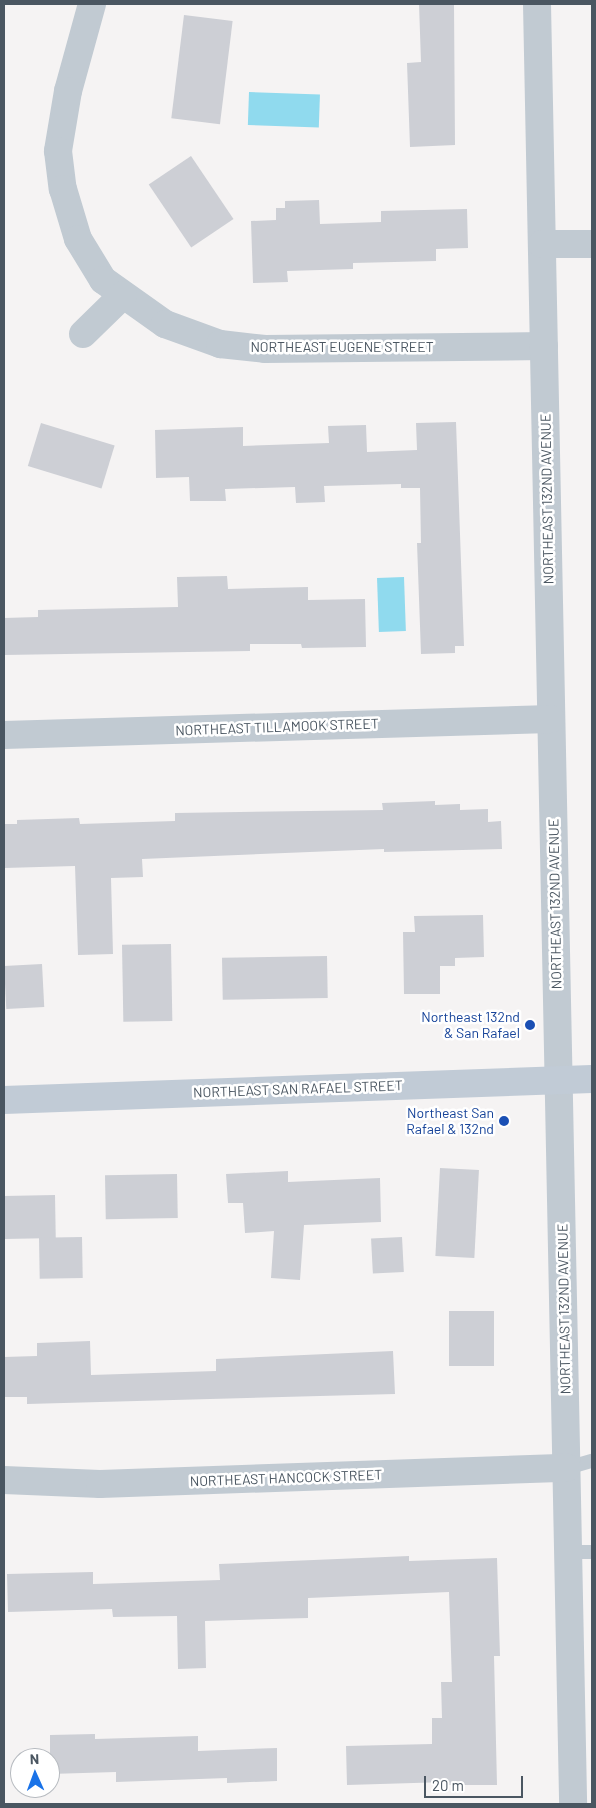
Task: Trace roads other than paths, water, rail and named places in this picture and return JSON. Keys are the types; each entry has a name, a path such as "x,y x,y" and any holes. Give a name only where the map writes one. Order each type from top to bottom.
{"street":[{"name":"NORTHEAST EUGENE STREET","path":"92,4 68,91 58,151 63,190 78,239 103,280 165,324 220,344 265,349 544,346"},
{"name":"NORTHEAST 132ND AVENUE","path":"537,4 559,1081 580,1465 581,1552 574,1804"},
{"path":"542,244 592,244"},
{"path":"83,334 123,295"},
{"name":"NORTHEAST TILLAMOOK STREET","path":"4,736 551,719"},
{"name":"NORTHEAST SAN RAFAEL STREET","path":"4,1100 592,1079"},
{"name":"NORTHEAST HANCOCK STREET","path":"4,1480 100,1484 580,1465"}],"water":[{"path":"249,92 320,94 319,127 248,125"},
{"path":"404,577 406,631 379,632 377,578"}],"place":[{"name":"Northeast 132nd & San Rafael","path":"530,1025"},
{"name":"Northeast San Rafael & 132nd","path":"504,1121"}]}
